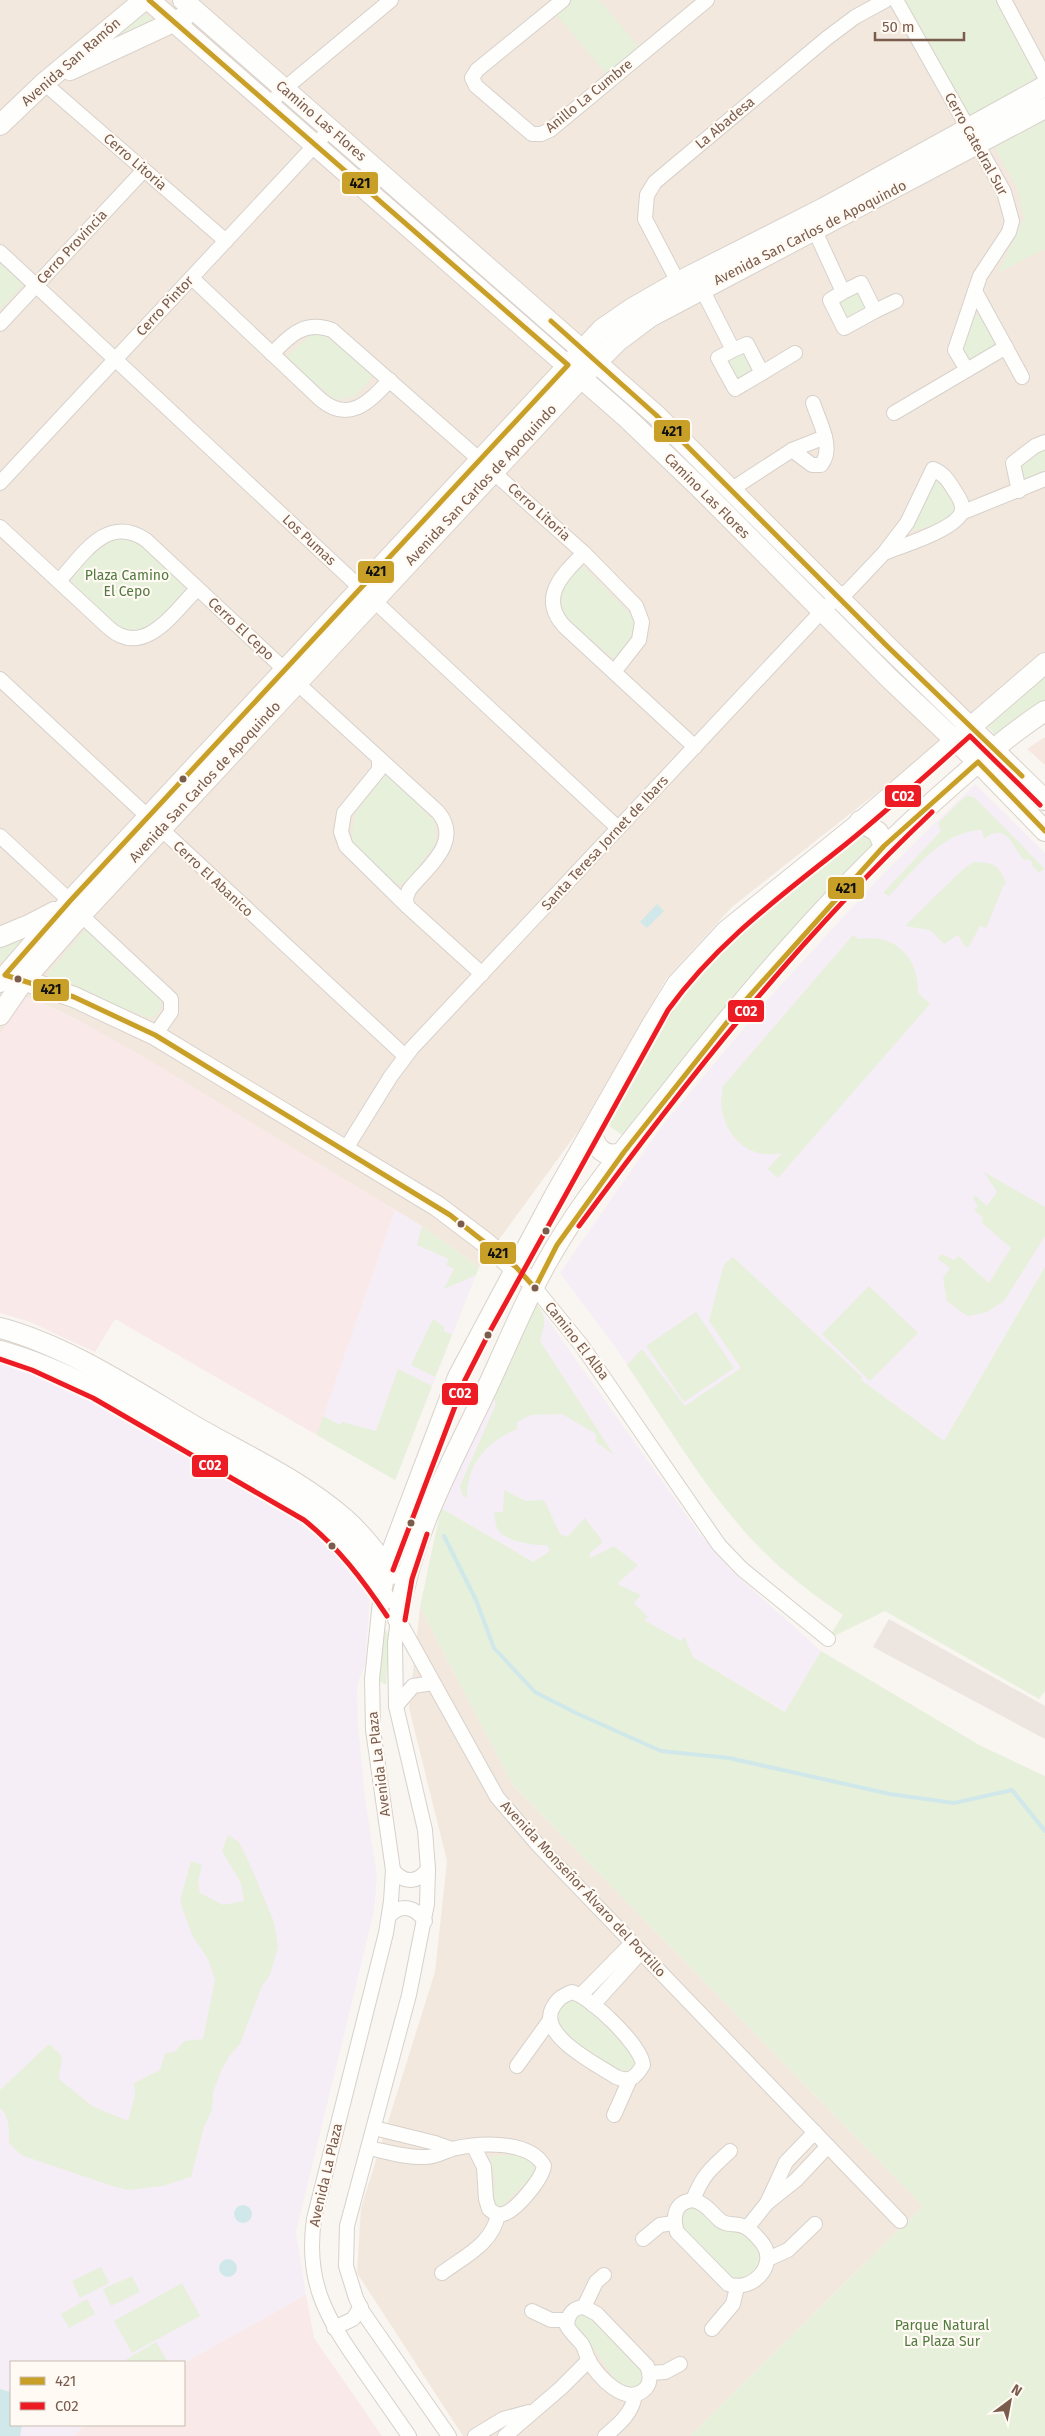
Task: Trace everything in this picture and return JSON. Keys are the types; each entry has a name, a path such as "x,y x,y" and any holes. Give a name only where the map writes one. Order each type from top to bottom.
{"street":[{"name":"Avenida San Ramón","path":"0,125 48,80 144,0"},
{"name":"Camino Las Flores","path":"149,0 575,371 664,453 953,741 978,762 1045,831"},
{"path":"269,105 284,89 391,0"},
{"name":"Anillo La Cumbre","path":"562,0 477,70 472,78 476,86 532,134 541,134 550,130 707,0"},
{"name":"La Abadesa","path":"678,282 645,219 647,195 655,182 828,38 855,17 886,0"},
{"name":"Cerro Catedral Sur","path":"896,0 1004,192 1012,221 1004,240 980,276 955,350 967,370"},
{"path":"1004,0 1045,77"},
{"path":"48,80 175,23 189,6"},
{"name":"Camino Las Flores","path":"189,6 590,355 656,416 732,489 886,646 994,748 1045,800"},
{"name":"Cerro Litoria","path":"48,80 144,170 226,241"},
{"name":"Avenida San Carlos de Apoquindo","path":"590,355 650,317 815,231 973,137 1045,86"},
{"name":"Avenida San Carlos de Apoquindo","path":"0,1015 7,978 154,824 590,355 621,315 678,282 824,208 973,137 1045,108"},
{"name":"Cerro Pintor","path":"0,483 330,129"},
{"name":"Cerro Provincia","path":"0,324 144,170"},
{"path":"815,231 843,292"},
{"name":"Los Pumas","path":"0,252 618,828"},
{"path":"192,278 325,403 337,409 352,409 366,404 390,380"},
{"path":"874,311 861,283 830,300 844,328 896,301"},
{"path":"702,289 733,350"},
{"path":"975,291 1022,377"},
{"name":"Cerro Litoria","path":"272,354 297,330 311,326 325,328 339,335 584,553 631,600 640,612 642,629 639,640 614,672"},
{"path":"762,373 747,344 718,358 735,389 795,354"},
{"path":"894,413 1006,347"},
{"path":"792,450 812,465 821,465 826,458 828,452 825,437 812,403"},
{"path":"732,489 792,450 825,437"},
{"path":"1018,491 1013,463 1034,446 1045,442"},
{"name":"Santa Teresa Jornet de Ibars","path":"345,1150 405,1056 822,611 838,596 848,591 884,552 907,523 933,468 944,474 962,503 962,513"},
{"name":"Santa Teresa Jornet de Ibars","path":"884,552 930,536 956,520 962,513 1045,479"},
{"name":"Cerro El Cepo","path":"0,527 114,632 132,639 146,637 157,630 197,589"},
{"name":"Cerro El Cepo","path":"59,581 101,537 112,532 125,531 146,540 438,812 446,828 444,847 409,890 406,898 407,906"},
{"path":"584,553 558,583 553,597 555,610 564,626 695,747"},
{"name":"Avenida La Plaza","path":"409,2436 334,2328 320,2299 314,2276 311,2252 314,2218 389,1916 393,1870 373,1730 372,1679 381,1592 386,1567 458,1377 516,1268 662,1006 694,963 736,922 860,821 1045,663"},
{"name":"Cerro El Abanico","path":"0,678 154,824 405,1056"},
{"name":"Avenida La Plaza","path":"449,2436 360,2307 348,2277 345,2239 409,1995 425,1921 428,1869 421,1810 396,1706 395,1643 403,1589 411,1558 427,1515 557,1245 624,1152 736,1011 884,846 994,748 1045,711"},
{"path":"379,758 379,770 347,807 342,819 341,832 350,852 482,974"},
{"path":"860,821 878,832 884,846"},
{"path":"0,836 170,999 173,1005 171,1012 155,1035"},
{"path":"0,937 75,908"},
{"name":"Camino El Alba","path":"7,978 91,1003 155,1035 450,1215 516,1268 535,1288 593,1361 719,1544 742,1569 828,1640"},
{"path":"592,1130 594,1142 601,1151 612,1154 624,1152"},
{"path":"0,1328 26,1336 69,1355 305,1489 345,1519 368,1542 403,1589"},
{"name":"Avenida Monseñor Álvaro del Portillo","path":"0,1351 35,1363 96,1392 308,1514 342,1541 368,1573 398,1619 497,1797 539,1846 900,2221"},
{"path":"372,1679 382,1686 396,1688"},
{"path":"396,1706 413,1686 433,1683"},
{"path":"393,1870 399,1877 415,1880 423,1876 428,1869"},
{"path":"389,1916 395,1910 407,1908 415,1910 425,1921"},
{"path":"581,1995 637,1947"},
{"path":"593,2004 637,1947"},
{"path":"517,2066 550,2020 551,2012 558,1999 572,1992 581,1995 593,2004 632,2044 642,2057 643,2065 637,2075 630,2079 624,2080 616,2077 561,2040 550,2020"},
{"path":"614,2115 630,2079"},
{"path":"374,2128 452,2149"},
{"path":"767,2203 780,2170 791,2155 815,2132"},
{"path":"369,2148 427,2157 452,2149 494,2144 523,2150 535,2155 544,2166 543,2172 533,2188 510,2211 498,2215"},
{"path":"747,2228 767,2203 796,2180 828,2146"},
{"path":"474,2147 484,2167 486,2200 489,2209 498,2215"},
{"path":"693,2200 700,2182 707,2171 730,2150"},
{"path":"693,2200 703,2203 721,2221 747,2228 763,2245 768,2259 763,2272 748,2286 737,2287 728,2284 677,2232 673,2223 677,2208 686,2201 693,2200"},
{"path":"442,2272 484,2243 492,2233 498,2215"},
{"path":"643,2239 660,2225 673,2223"},
{"path":"768,2259 788,2250 815,2224"},
{"path":"584,2307 596,2282 604,2275"},
{"path":"712,2329 733,2304 737,2287"},
{"path":"334,2328 353,2319 360,2307"},
{"path":"605,2436 628,2413 633,2406 635,2395 648,2386 650,2373 647,2366 591,2309 584,2307 576,2308 570,2312 567,2326 585,2349 589,2360 619,2392 635,2395"},
{"path":"532,2311 550,2320 567,2320"},
{"path":"504,2436 561,2388 589,2360"},
{"path":"650,2373 665,2372 680,2364"},
{"path":"475,2436 486,2427 503,2419 532,2411"}],"shaded area":[{"path":"0,0 1045,0 1045,651 960,727 732,907 666,979 579,1130 479,1267 422,1226 76,1019 30,998 24,998 0,1035"},
{"path":"1045,737 1045,765 1027,749"},
{"path":"975,784 1045,853 1045,1267 843,1615 778,1566 723,1506 616,1348 560,1273 662,1126 770,997 882,875"},
{"path":"27,997 76,1019 146,1058 395,1210 317,1435 115,1319 95,1352 30,1322 0,1313 0,1035 22,999"},
{"path":"395,1210 422,1226 479,1267 395,1480 317,1435"},
{"path":"533,1299 699,1533 733,1572 821,1651 786,1712 441,1508"},
{"path":"0,1360 74,1390 151,1437 285,1512 325,1543 344,1562 370,1595 365,1666 357,1689 358,1727 365,1798 377,1876 374,1911 296,2232 306,2295 185,2362 10,2361 10,2426 84,2426 73,2436 0,2436"},
{"path":"420,1607 513,1785 923,2206 690,2436 463,2436 357,2273 361,2208 435,1972 447,1861 409,1708"},
{"path":"889,1619 1045,1706 1045,1739 873,1647"},
{"path":"306,2295 314,2338 382,2436 73,2436 84,2426 185,2426 185,2362"}],"green space":[{"path":"572,0 599,0 641,49 609,77 556,14"},
{"path":"904,0 996,0 1035,73 1032,87 970,119"},
{"path":"144,13 157,24 100,49"},
{"path":"1045,115 1045,249 998,273 1024,218 1018,189 992,143"},
{"path":"0,263 24,284 0,310"},
{"path":"856,287 869,311 847,322 835,299"},
{"path":"971,315 984,316 996,336 991,350 968,364 959,349"},
{"path":"314,332 336,338 375,374 355,396 335,400 285,358"},
{"path":"745,348 758,372 736,383 724,360"},
{"path":"1045,449 1045,472 1021,484 1018,466"},
{"path":"937,475 961,510 953,520 912,531"},
{"name":"Plaza Camino El Cepo","path":"126,536 142,544 180,581 184,588 182,595 150,629 135,632 121,630 72,584 75,573 109,538"},
{"path":"580,563 633,617 634,639 616,661 557,611 557,594"},
{"path":"1045,667 1045,704 999,739 981,720"},
{"path":"386,773 435,822 436,844 405,883 395,884 351,843 355,814"},
{"path":"966,796 974,797 1045,869 1039,872 1031,865 1032,862 1028,859 1024,860 1004,834 992,834 984,839 982,830 967,832 954,837 930,854 889,896 883,893 941,831 938,823"},
{"path":"866,832 879,845 625,1137 605,1123 669,1011 695,975 724,943"},
{"path":"973,862 994,865 1000,871 1006,883 1004,886 999,885 1003,887 986,928 980,926 969,946 966,948 958,935 944,944 930,930 905,926 960,872"},
{"path":"86,929 161,996 162,1003 157,1014 150,1018 42,981"},
{"path":"27,935 28,938 9,961 0,962 0,946"},
{"path":"853,935 858,939 871,938 883,940 894,944 902,950 914,969 918,993 930,1004 778,1178 768,1169 782,1153 768,1154 755,1152 743,1146 727,1126 721,1100 723,1086"},
{"path":"984,1172 1045,1207 1045,1236 1004,1301 987,1312 967,1316 947,1301 943,1278 950,1268 938,1259 941,1254 954,1260 959,1256 989,1283 1011,1248 982,1223 983,1218 974,1210 978,1206 973,1198 975,1195 987,1206 997,1192"},
{"path":"422,1226 479,1267 476,1275 444,1289 454,1269 446,1265 449,1259 417,1245"},
{"path":"733,1257 862,1377 861,1380 944,1441 1045,1267 1045,1691 1039,1699 885,1611 828,1639 843,1615 821,1600 760,1548 723,1505 689,1460 627,1365 642,1349 685,1406 741,1368 709,1321 724,1264"},
{"path":"869,1286 918,1333 870,1381 822,1334"},
{"path":"533,1299 544,1318 540,1341 614,1455 596,1442 596,1434 562,1414 531,1415 517,1422 517,1429 496,1440 480,1456 470,1475 467,1498 463,1496 460,1486 496,1404 490,1389"},
{"path":"696,1312 734,1368 684,1402 646,1346"},
{"path":"433,1319 444,1327 444,1331 452,1335 435,1377 411,1365"},
{"path":"398,1369 432,1386 395,1480 317,1435 323,1416 340,1425 342,1422 376,1431"},
{"name":"Parque Natural La Plaza Sur","path":"504,1490 526,1501 544,1500 560,1534 567,1537 585,1518 603,1542 589,1554 591,1558 614,1546 638,1565 617,1584 641,1595 634,1603 648,1617 644,1620 681,1641 684,1636 693,1657 785,1712 821,1651 981,1746 1045,1776 1045,2436 690,2436 923,2206 513,1785 420,1607 441,1508 533,1562 550,1551 547,1545 519,1542 500,1533 496,1526 494,1512 503,1512"},
{"path":"383,1627 389,1635 386,1685 378,1680"},
{"path":"228,1835 239,1842 251,1867 274,1922 278,1947 270,1975 262,1986 240,2044 222,2069 213,2092 212,2110 204,2127 191,2177 162,2186 128,2190 21,2155 9,2143 6,2115 0,2108 0,2090 49,2044 62,2056 59,2079 92,2106 128,2121 135,2095 134,2083 160,2070 165,2053 175,2052 184,2041 203,2039 215,1980 208,1959 192,1935 180,1901 191,1861 202,1865 198,1881 200,1893 223,1905 244,1901 241,1883 222,1851"},
{"path":"567,1998 579,2000 634,2053 639,2065 630,2076 620,2075 559,2029 556,2020 557,2012"},
{"path":"504,2155 522,2156 533,2161 535,2174 499,2208 492,2205 495,2178 490,2157"},
{"path":"688,2207 700,2207 720,2226 731,2232 745,2234 756,2245 762,2261 740,2283 723,2278 683,2235 679,2218"},
{"path":"101,2267 109,2283 80,2298 72,2281"},
{"path":"132,2276 140,2292 111,2306 103,2289"},
{"path":"182,2283 200,2316 132,2353 114,2321"},
{"path":"87,2299 95,2314 69,2328 61,2314"},
{"path":"577,2314 593,2317 645,2372 642,2385 631,2390 615,2380 589,2341 570,2324"},
{"path":"156,2342 167,2361 124,2361"}],"water":[{"path":"657,904 664,911 647,928 640,922"},
{"path":"243,2205 249,2208 252,2214 249,2220 243,2223 237,2220 234,2214 237,2208"},
{"path":"228,2259 234,2262 237,2268 234,2274 228,2277 222,2274 219,2268 222,2262"},
{"path":"0,2389 10,2392 10,2426 22,2426 20,2436 0,2436"}],"waterway":[{"path":"444,1536 476,1600 494,1648 535,1692 576,1713 661,1751 729,1758 890,1794 954,1803 1012,1790 1045,1831"}],"transit line":[{"name":"421","path":"149,0 568,365 70,901 5,975 74,997 155,1035 450,1215 516,1267 535,1288 557,1245 624,1152 736,1011 884,846 978,762 1045,831"},
{"name":"421","path":"551,321 656,415 887,646 1022,776"},
{"name":"C02","path":"393,1570 465,1380 489,1333 668,1010 687,985 751,921 877,818 970,736 1040,805"},
{"name":"C02","path":"579,1226 703,1063 746,1011 835,910 932,812"},
{"name":"C02","path":"0,1359 32,1370 93,1398 304,1520 328,1541 349,1565 387,1616"},
{"name":"C02","path":"405,1620 412,1579 427,1534"}]}
